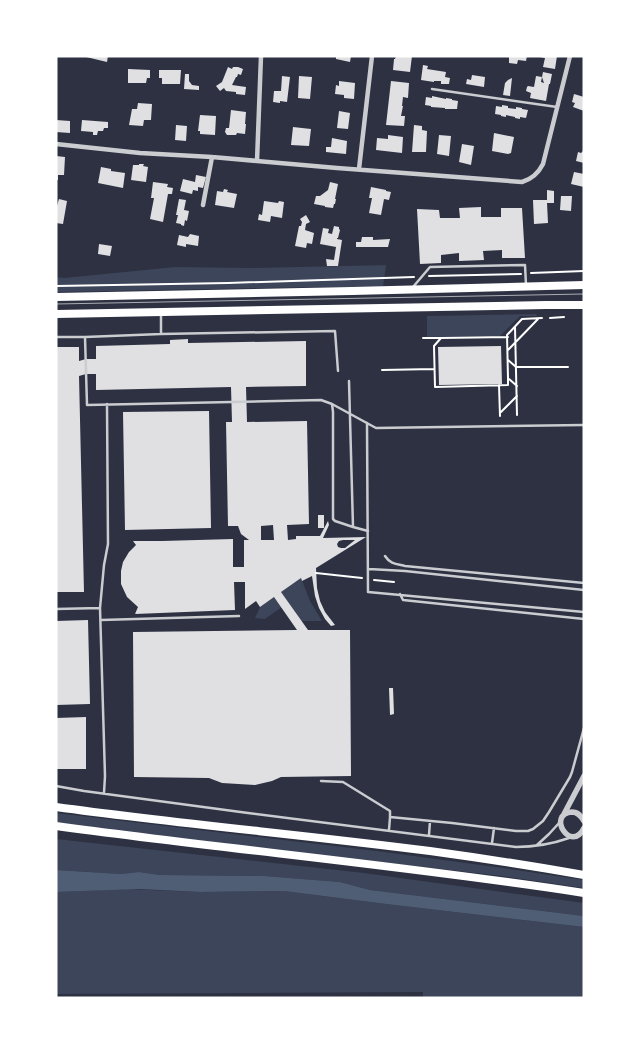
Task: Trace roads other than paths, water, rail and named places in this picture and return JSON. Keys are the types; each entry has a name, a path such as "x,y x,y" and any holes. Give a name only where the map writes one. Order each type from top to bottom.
{"main road":[{"path":"56,296 584,285"},
{"path":"56,314 584,305"},
{"path":"56,807 491,859 584,875"},
{"path":"56,826 496,879 584,893"}],"street":[{"path":"257,161 261,56"},
{"path":"359,170 372,56"},
{"path":"56,144 140,153 522,182 535,176 543,164 570,56"},
{"path":"204,205 212,157"},
{"path":"584,776 562,818 561,827 565,834 572,836 576,836 584,828"},
{"path":"562,818 570,812 574,812 580,815 584,821"}],"lane":[{"path":"432,89 557,107"},
{"path":"410,290 430,267 525,264 526,287"},
{"path":"161,312 161,334"},
{"path":"56,337 336,331 338,371"},
{"path":"85,337 87,404 321,400 376,428 382,429 584,425"},
{"path":"349,382 353,527"},
{"path":"104,793 100,608 108,544 107,404"},
{"path":"332,404 333,519 368,531"},
{"path":"367,423 368,592 584,612"},
{"path":"385,556 393,564 405,566 584,583"},
{"path":"368,569 405,571 584,590"},
{"path":"400,594 402,600 584,619"},
{"path":"56,609 100,608"},
{"path":"101,620 239,616"},
{"path":"390,817 528,831 543,821 572,772 584,728"},
{"path":"321,781 343,782 390,811 389,830"},
{"path":"56,786 248,814 516,847 550,844 576,836"},
{"path":"536,846 562,818"},
{"path":"429,835 430,821"},
{"path":"492,843 494,828"}],"tram line":[{"path":"56,304 584,294"}]}
